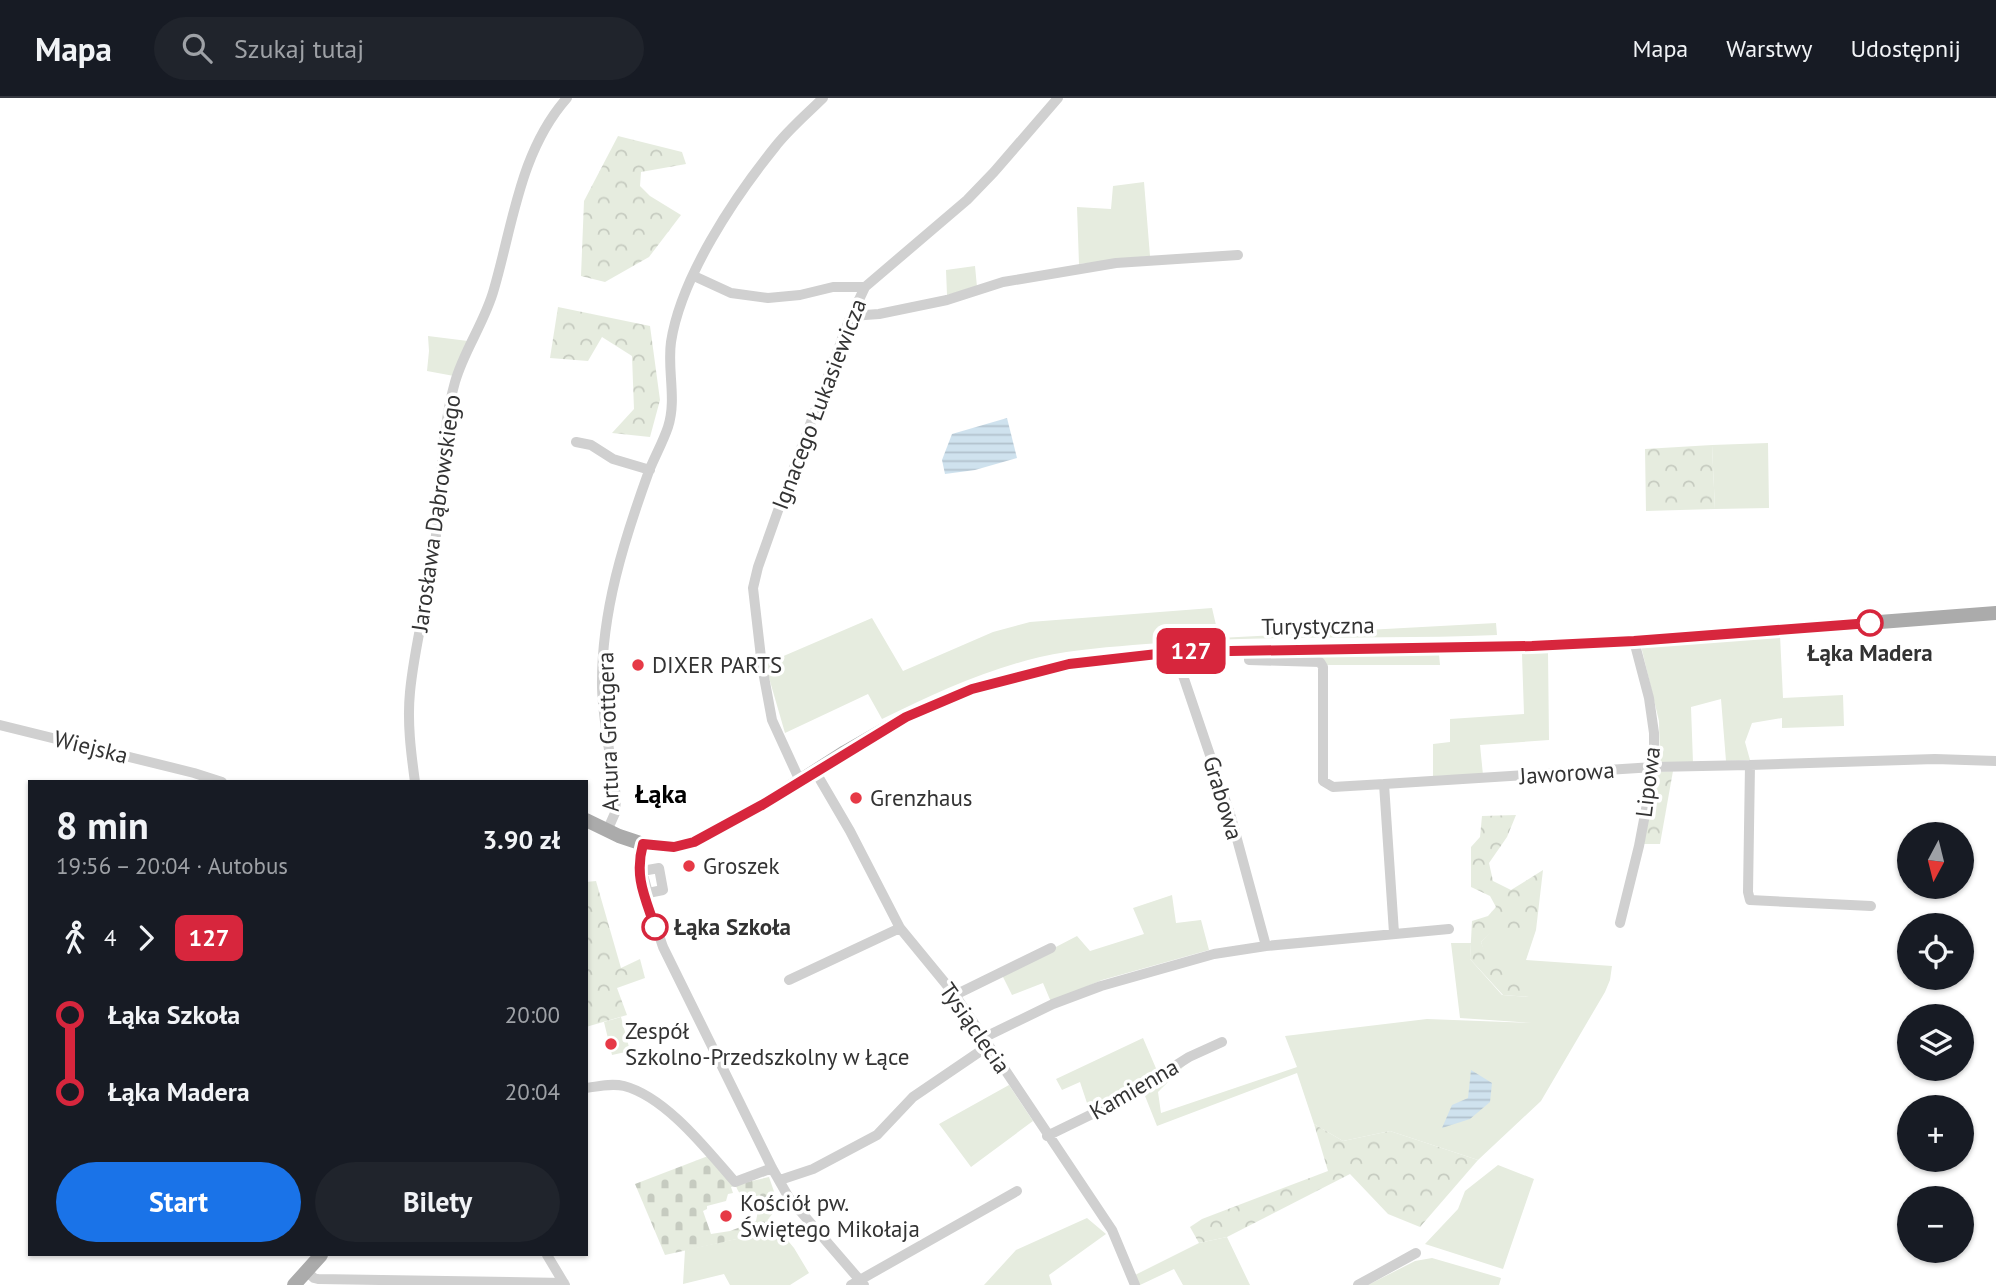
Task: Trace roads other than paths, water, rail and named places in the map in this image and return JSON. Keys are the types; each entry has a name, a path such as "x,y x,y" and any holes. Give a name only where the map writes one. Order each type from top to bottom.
{"main road":[{"name":"Turystyczna","path":"607,831 643,844 674,847 694,842 715,833 906,717 972,689 1069,664 1175,652 1532,646 1634,641 1996,612"},
{"path":"588,821 607,831"},
{"path":"294,1285 320,1256"}],"street":[{"name":"Jarosława Dąbrowskiego","path":"415,780 410,741 410,694 417,638 436,538 448,413 456,380 494,292 513,211 535,144 552,115 566,98"},
{"name":"Artura Grottgera","path":"607,831 615,813 616,798 604,714 603,654 613,583 625,538 668,425 672,401 671,343 681,304 706,249 776,145 823,98"},
{"name":"Ignacego Łukasiewicza","path":"800,781 772,720 762,666 753,588 780,505 851,316 865,287 967,200 1058,98"},
{"path":"851,316 879,314 947,300 1003,282 1116,263 1238,255"},
{"path":"694,276 731,293 768,298 800,295 833,287 865,287"},
{"path":"576,442 591,445 613,460 650,470"},
{"name":"Lipowa","path":"1620,923 1639,846 1654,767 1654,733 1649,698 1634,641"},
{"name":"Jaworowa","path":"1249,649 1250,660 1320,662 1323,667 1323,781 1333,787 1654,767 1935,759 1996,761"},
{"name":"Grabowa","path":"1175,652 1231,817 1266,946"},
{"name":"Wiejska","path":"0,725 216,780"},
{"path":"1750,765 1750,900 1871,906"},
{"name":"Tysiąclecia","path":"815,771 901,928 955,995 1112,1230 1135,1285"},
{"path":"1384,784 1394,933"},
{"path":"643,844 638,873 663,947 789,1198 858,1284 1017,1191"},
{"path":"789,979 901,928"},
{"path":"780,1180 813,1169 877,1135 914,1097 986,1042 1053,1004 1101,986 1214,954 1266,946 1450,929"},
{"path":"955,995 1051,948"},
{"name":"Kamienna","path":"1047,1136 1121,1100 1189,1057 1222,1042"},
{"path":"588,1088 624,1086 651,1098 702,1144 735,1182 772,1168"},
{"path":"1358,1285 1416,1253"},
{"path":"548,1256 565,1284"},
{"path":"307,1272 318,1279 565,1284"}],"water":[{"path":"1007,418 1017,458 975,470 945,474 942,460 952,434"},
{"path":"1471,1070 1492,1083 1490,1102 1470,1119 1442,1128 1452,1105 1468,1098"}],"place":[{"name":"Łąka Madera","path":"1870,623"},
{"name":"DIXER PARTS","path":"638,665"},
{"name":"Grenzhaus","path":"856,798"},
{"name":"Groszek","path":"689,866"},
{"name":"Łąka Szkoła","path":"655,927"},
{"name":"Zespół Szkolno-Przedszkolny w Łące","path":"611,1044"},
{"name":"Kościół pw. Świętego Mikołaja","path":"726,1216"}],"district":[{"name":"Łąka","path":"661,794"}]}
